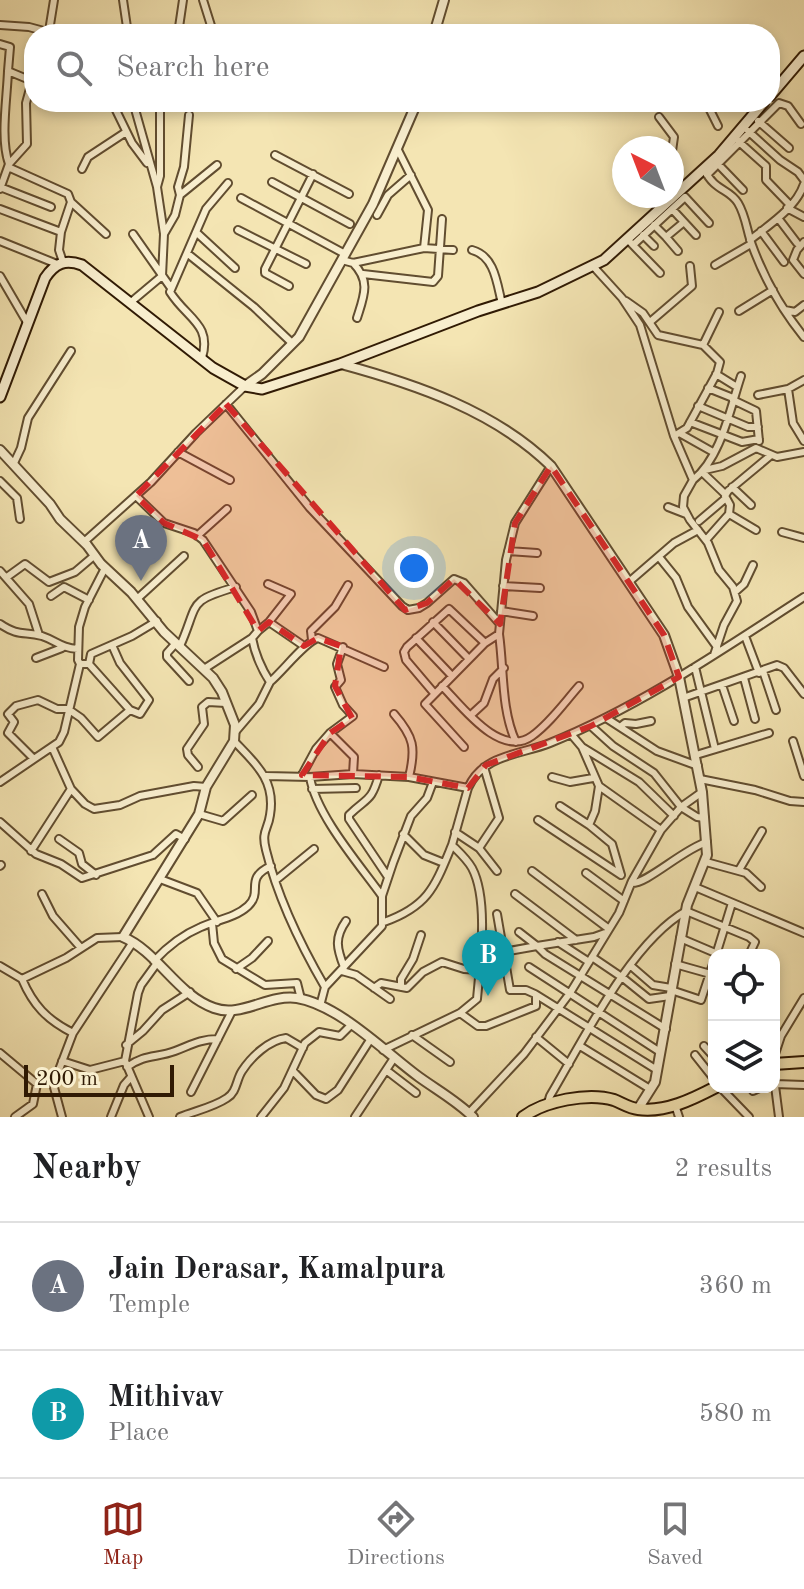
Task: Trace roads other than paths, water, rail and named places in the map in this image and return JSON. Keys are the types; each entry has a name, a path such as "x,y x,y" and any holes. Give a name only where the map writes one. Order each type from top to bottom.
{"main road":[{"path":"780,84 804,56"},
{"path":"684,185 705,172 759,112"},
{"path":"1,390 45,278 60,263 70,261 82,265 230,379 262,389 538,292 604,260 630,242 660,208"},
{"path":"780,1064 804,1062"},
{"path":"523,1117 547,1107 594,1099 620,1103 639,1113 675,1105 708,1091"},
{"path":"532,1117 547,1107"}],"street":[{"path":"51,24 54,0"},
{"path":"123,0 127,24"},
{"path":"179,24 183,0"},
{"path":"203,0 210,24"},
{"path":"437,24 444,0"},
{"path":"0,25 24,29"},
{"path":"0,44 8,45 11,50 0,138 9,165 68,194 71,202 106,234"},
{"path":"8,71 24,75"},
{"path":"780,103 801,124"},
{"path":"26,112 27,144 9,165 0,187 51,207"},
{"path":"117,112 136,151 150,166"},
{"path":"131,302 162,276 164,234 157,187 136,112"},
{"path":"157,187 160,176 160,112"},
{"path":"84,542 136,496 226,404 299,337 373,204 413,112"},
{"path":"711,112 718,126"},
{"path":"753,112 789,148"},
{"path":"765,112 756,117 748,131 705,172 712,184 738,203 750,242 773,290 804,337"},
{"path":"164,234 175,215 180,195 178,187 184,167 189,115"},
{"path":"659,117 673,136"},
{"path":"715,265 750,242 778,218 801,192 804,182 798,172 748,131"},
{"path":"82,169 88,157 126,132"},
{"path":"738,141 766,166 766,180 788,206 804,217"},
{"path":"397,148 428,210 424,248"},
{"path":"275,155 349,194"},
{"path":"717,163 743,190"},
{"path":"180,195 217,165"},
{"path":"289,286 265,273 313,174"},
{"path":"377,215 388,195 411,175"},
{"path":"272,182 350,224"},
{"path":"171,288 211,200 228,183"},
{"path":"241,198 353,263 363,274 366,291 357,318"},
{"path":"660,273 630,242 643,235 687,198 709,223"},
{"path":"0,241 60,263 61,232 71,202"},
{"path":"0,209 61,232"},
{"path":"672,209 696,235"},
{"path":"778,218 800,242 793,260 804,274"},
{"path":"363,274 429,283 438,276 442,219"},
{"path":"666,237 684,222"},
{"path":"654,225 678,251"},
{"path":"238,230 306,264"},
{"path":"761,231 784,262"},
{"path":"197,233 235,268"},
{"path":"133,234 171,288 172,295 204,332 207,342 202,358"},
{"path":"643,235 654,246"},
{"path":"353,263 424,248 453,250"},
{"path":"472,250 483,254 490,263 502,304"},
{"path":"188,254 254,307 292,343"},
{"path":"592,265 622,298 640,325 693,480"},
{"path":"650,322 692,286 690,266"},
{"path":"0,276 28,324"},
{"path":"739,311 773,290"},
{"path":"622,298 640,310 661,337 693,340 718,358 720,365 716,374 690,422 678,435"},
{"path":"785,310 795,312 804,305"},
{"path":"703,345 719,312"},
{"path":"14,463 28,418 71,351"},
{"path":"340,364 426,390 528,444 551,466 664,635 679,677 696,755 705,818 706,862 686,911 657,1070 639,1113"},
{"path":"716,374 737,387"},
{"path":"704,471 721,434 741,376"},
{"path":"758,395 788,389 804,380"},
{"path":"708,388 754,408 759,448"},
{"path":"788,389 793,423 804,441"},
{"path":"226,404 310,508 402,606 408,610 419,608 454,579 464,583 500,624"},
{"path":"698,406 748,427 758,427"},
{"path":"690,422 742,442 759,439"},
{"path":"678,435 713,452"},
{"path":"759,448 770,456 781,457 804,452"},
{"path":"714,655 724,625 735,606 735,592 719,570 706,540 686,514 683,501 693,480 704,471 759,448"},
{"path":"178,452 230,480"},
{"path":"2,455 14,463 60,519 204,669 222,692 235,736 266,776 271,793 270,818 263,836 271,866 286,913 325,987"},
{"path":"699,521 732,487 770,456"},
{"path":"520,752 510,730 506,706 499,634 503,586 508,551 519,514 551,466"},
{"path":"704,471 730,505 729,514 706,540"},
{"path":"12,491 25,476"},
{"path":"0,481 19,502 20,519"},
{"path":"732,487 751,505"},
{"path":"136,496 152,514 170,527 203,540 236,587 258,631"},
{"path":"668,507 686,514"},
{"path":"197,536 227,509"},
{"path":"729,514 756,530"},
{"path":"630,581 680,539 698,530"},
{"path":"782,532 804,538"},
{"path":"508,551 537,553"},
{"path":"7,577 25,564 49,582 75,572 95,555"},
{"path":"137,599 184,556"},
{"path":"659,557 676,578 688,607 717,647"},
{"path":"735,592 744,584 753,565"},
{"path":"0,782 33,758 53,749 64,732 80,664 79,627 105,568"},
{"path":"0,571 29,604 39,635"},
{"path":"204,669 252,638 291,594 268,584"},
{"path":"312,640 311,631 335,607 348,585"},
{"path":"503,586 540,588"},
{"path":"51,596 64,587 89,600"},
{"path":"189,681 167,657 167,653 178,644 194,606 206,596 236,587"},
{"path":"320,1006 325,987 384,922 404,915 438,882 468,788 477,772 507,755 571,734 606,718 679,677 804,597"},
{"path":"434,693 404,656 407,647 416,638 446,609 452,610 485,643"},
{"path":"501,611 533,616"},
{"path":"91,654 157,621"},
{"path":"269,622 304,646"},
{"path":"433,622 469,659"},
{"path":"0,624 17,634 39,635 62,648 91,654"},
{"path":"464,747 425,702 485,643 499,634"},
{"path":"745,636 776,710"},
{"path":"252,638 262,669 270,682"},
{"path":"416,638 452,676"},
{"path":"123,937 199,814 206,787 235,736 259,704 270,682 298,656 304,646 312,640 326,639 384,667"},
{"path":"80,664 89,664 130,710 140,714 149,700 120,663 112,645"},
{"path":"343,647 337,664 341,680 335,687 343,705 353,716 330,733 316,749 306,776 324,813 382,896"},
{"path":"36,658 62,648"},
{"path":"89,664 91,654"},
{"path":"683,698 777,665 784,668 804,694"},
{"path":"695,667 715,749"},
{"path":"471,715 484,703 493,679 504,668"},
{"path":"744,678 755,719"},
{"path":"722,685 734,721"},
{"path":"442,686 491,734 516,742 531,737 579,686"},
{"path":"33,758 8,733 14,722 10,711 36,700 57,709 68,709 98,737 130,710"},
{"path":"198,767 187,749 204,724 202,707 208,702 226,703"},
{"path":"394,714 407,731 414,749 409,777"},
{"path":"606,718 657,751 698,766"},
{"path":"620,727 625,723 651,721"},
{"path":"591,726 613,746 654,773 681,807 697,817 705,818"},
{"path":"330,733 354,757 353,774"},
{"path":"696,755 769,733"},
{"path":"571,734 582,747 639,782 674,816"},
{"path":"793,741 804,776"},
{"path":"582,747 599,786 661,830"},
{"path":"53,749 71,789 94,809 120,805 140,796 194,786 206,787"},
{"path":"479,848 499,818 484,767"},
{"path":"266,776 379,775 468,788"},
{"path":"379,775 373,795 353,810 349,819 388,877"},
{"path":"552,777 570,782 593,778"},
{"path":"700,779 804,802"},
{"path":"384,922 382,896 403,834 415,810 429,794 433,782"},
{"path":"589,825 599,786"},
{"path":"312,789 356,788"},
{"path":"31,851 71,789"},
{"path":"22,979 97,938 123,937 133,942 209,1007 232,1011 276,999 301,999 320,1006 351,1025 471,1115 570,993 608,931 631,882 661,830 681,807 702,792"},
{"path":"199,814 223,821 252,795"},
{"path":"560,806 612,844 621,875"},
{"path":"538,820 638,884 685,851 707,842"},
{"path":"0,822 31,851 61,864 82,878 153,855 176,834 185,839"},
{"path":"739,870 762,831"},
{"path":"455,832 479,848 497,871"},
{"path":"403,834 424,855 444,863"},
{"path":"59,839 80,854 82,864 96,875"},
{"path":"383,1050 460,1013 477,999 481,918 476,877 465,858 452,845"},
{"path":"276,880 314,849"},
{"path":"706,862 739,870 761,887"},
{"path":"149,1117 126,1064 126,1045 141,985 170,944 248,906 254,895 254,879 260,871 271,866"},
{"path":"532,871 608,931"},
{"path":"586,873 624,901"},
{"path":"160,879 197,893 214,922 217,952 236,969 265,985 297,983 301,999"},
{"path":"695,887 804,933"},
{"path":"42,894 53,916 81,948"},
{"path":"515,894 576,940"},
{"path":"719,949 732,903"},
{"path":"686,911 754,941 751,949"},
{"path":"547,1107 590,1028 631,966 672,919 686,911"},
{"path":"497,914 510,990 526,990 535,994 657,1070"},
{"path":"343,969 336,942 338,931 346,921"},
{"path":"481,956 576,940 608,931"},
{"path":"519,932 580,976 666,1029"},
{"path":"401,987 401,979 413,959 421,935"},
{"path":"680,938 708,952"},
{"path":"236,969 268,941"},
{"path":"62,1117 52,1080 73,1033 133,942"},
{"path":"558,942 623,978 649,999 671,991"},
{"path":"374,988 381,983 410,987 423,972 447,961 464,969 479,970"},
{"path":"675,964 708,974"},
{"path":"0,965 22,979 30,1000 42,1013 73,1033"},
{"path":"631,966 653,985 701,1000 708,984"},
{"path":"529,967 660,1052"},
{"path":"343,969 390,999"},
{"path":"126,1045 162,1010 190,992"},
{"path":"460,1013 478,1026 486,1026 536,1006 535,994"},
{"path":"780,1039 804,998"},
{"path":"191,1092 232,1011"},
{"path":"261,1117 276,1101 308,1040 319,1032 340,1036 351,1025"},
{"path":"412,1035 450,1062"},
{"path":"536,1037 569,1064"},
{"path":"180,1117 226,1099 235,1089 241,1072 274,1041 286,1038 303,1048"},
{"path":"62,1061 79,1069 90,1070 175,1051 201,1040 218,1039"},
{"path":"293,1071 316,1095 326,1099 338,1090 370,1040"},
{"path":"580,1046 650,1089"},
{"path":"704,1046 708,1050"},
{"path":"0,1053 37,1084"},
{"path":"695,1055 708,1071"},
{"path":"355,1117 394,1058"},
{"path":"386,1070 416,1093"},
{"path":"111,1117 119,1103 121,1090 131,1077"},
{"path":"37,1084 52,1080"},
{"path":"780,1083 804,1085"},
{"path":"15,1117 33,1104 37,1084"},
{"path":"724,1093 749,1117"},
{"path":"776,1093 779,1117"},
{"path":"675,1105 679,1117"}],"place":[{"name":"Jain Derasar, Kamalpura","path":"141,581"},
{"name":"Mithivav","path":"488,996"}]}
